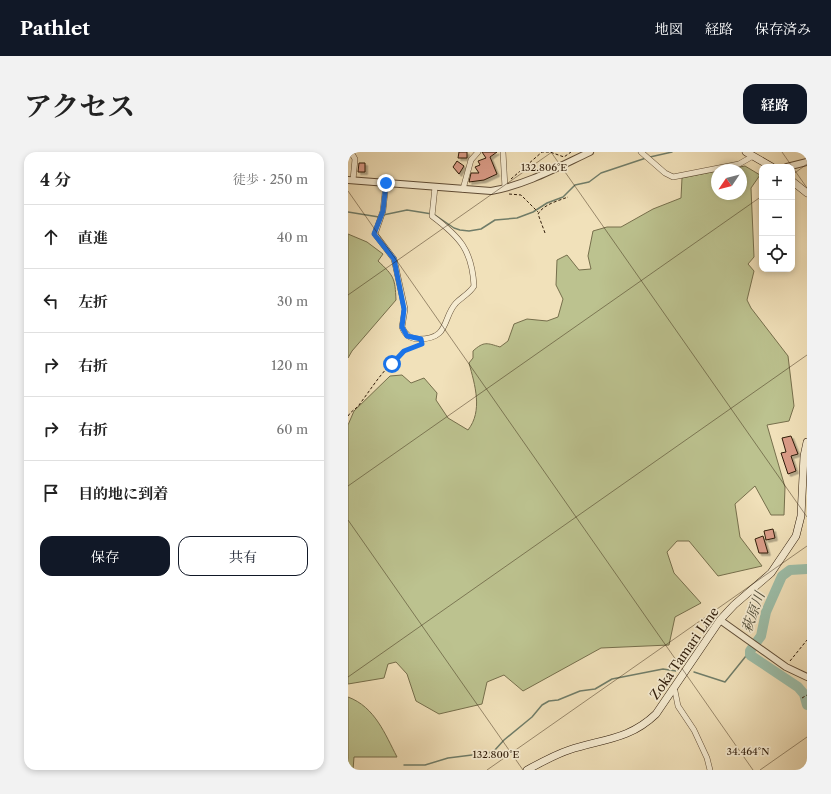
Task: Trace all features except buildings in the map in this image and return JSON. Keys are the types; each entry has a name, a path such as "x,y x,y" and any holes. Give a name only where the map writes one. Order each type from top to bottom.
{"main road":[{"path":"750,154 767,164"},
{"path":"795,183 807,193"},
{"name":"Zoka Tamari Line","path":"527,770 569,750 613,740 632,732 646,724 656,714 720,620 734,604 771,573 796,536 801,516 804,456 807,442"}],"street":[{"path":"351,152 355,159 351,180 491,190 505,188 529,180 590,152"},
{"path":"463,189 471,160 478,152"},
{"path":"503,152 505,188"},
{"path":"640,152 665,173 673,176 739,164 750,154"},
{"path":"795,165 807,162"},
{"path":"386,183 383,211 374,234 394,259 404,309 402,322 404,332 407,336 421,339 437,335 443,328 452,308 474,286 472,265 463,244 451,230 432,216 435,187"},
{"path":"720,620 786,667 807,677"},
{"path":"672,689 675,692 678,706 694,730 708,758 710,770"}],"path":[{"path":"504,180 511,179 542,152 550,152 564,157 572,152"},
{"path":"505,188 509,194 521,195 539,212 538,214 545,233"},
{"path":"539,212 548,205 568,197"},
{"path":"348,416 358,406 379,375 388,369 404,351 422,344 421,339"},
{"path":"786,667 807,640"},
{"path":"802,698 807,695"}],"green space":[{"path":"747,167 759,174 751,188 754,257 748,264 754,271 747,300 751,308 788,356 794,406 789,421 767,425 785,487 784,515 771,515 755,486 735,504 740,537 762,566 718,576 689,541 677,541 667,552 674,573 701,603 675,617 669,645 601,648 523,691 504,675 487,682 482,704 439,714 416,701 407,674 396,662 388,664 384,678 348,684 348,425 354,411 390,376 402,375 411,383 424,378 437,393 436,400 448,418 468,430 473,423 476,406 475,389 469,363 473,358 473,351 483,344 500,347 508,341 514,324 527,319 547,321 558,317 563,299 556,285 557,260 567,255 579,270 591,269 588,256 593,231 607,227 621,227 653,209 681,198 682,178 711,172 711,200 747,200"},
{"path":"348,234 367,242 383,254 378,261 393,278 396,300 352,351 348,358"},
{"path":"348,697 365,707 372,714 397,757 354,757 353,770 348,770"}],"waterway":[{"path":"650,157 672,152"},
{"path":"435,215 454,228 460,230 469,231 481,229 495,220 517,218 533,212 547,203 563,197 575,185 589,182 601,173 646,158"},
{"path":"383,215 407,210 432,214"},
{"path":"348,212 379,217"},
{"name":"萩原川","path":"807,569 790,570 782,576 766,612 761,636 750,651 750,655 798,687 804,694 807,705"},
{"path":"694,672 725,682 750,651"},
{"path":"404,765 425,765 448,758 494,751 504,740 532,717 542,705 549,701 558,700 580,691 595,689 612,679 663,669 676,671"}],"route":[{"path":"386,183 383,211 374,234 381,244 391,253 394,259 404,309 402,327 404,332 407,336 415,339 421,339 422,344 404,351 392,364"}]}
